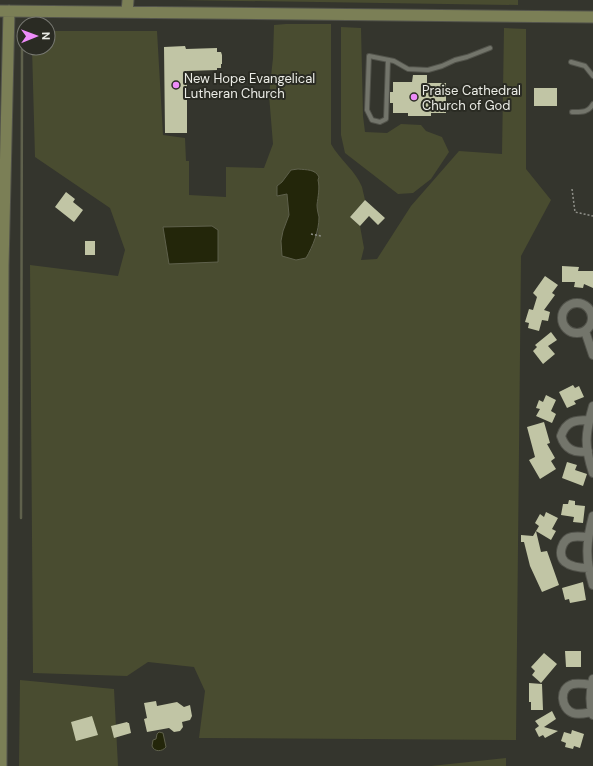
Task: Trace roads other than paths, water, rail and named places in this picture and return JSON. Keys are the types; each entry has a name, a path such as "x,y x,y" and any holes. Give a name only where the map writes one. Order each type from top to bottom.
{"street":[{"path":"127,12 128,0"},
{"path":"1,766 4,11 593,17"},
{"path":"585,332 593,355"},
{"path":"593,406 586,435 593,473"},
{"path":"588,452 571,450 563,442 561,436 566,425 570,422 575,420 589,420"},
{"path":"593,516 587,543 589,568 593,585"},
{"path":"588,537 572,537 567,539 561,553 563,560 566,563 578,567 589,568"},
{"path":"592,682 590,704 592,713 572,713 565,706 563,701 565,690 573,684 592,682"}],"lane":[{"path":"388,60 386,120 380,122 372,120 367,110 369,56 394,61 408,69 428,70 490,48"},
{"path":"571,62 585,66 593,76"},
{"path":"572,112 584,112 591,108 593,104"}],"waterway":[{"path":"21,518 22,56"}],"place":[{"name":"New Hope Evangelical Lutheran Church","path":"176,85"},
{"name":"Praise Cathedral Church of God","path":"414,97"}]}
